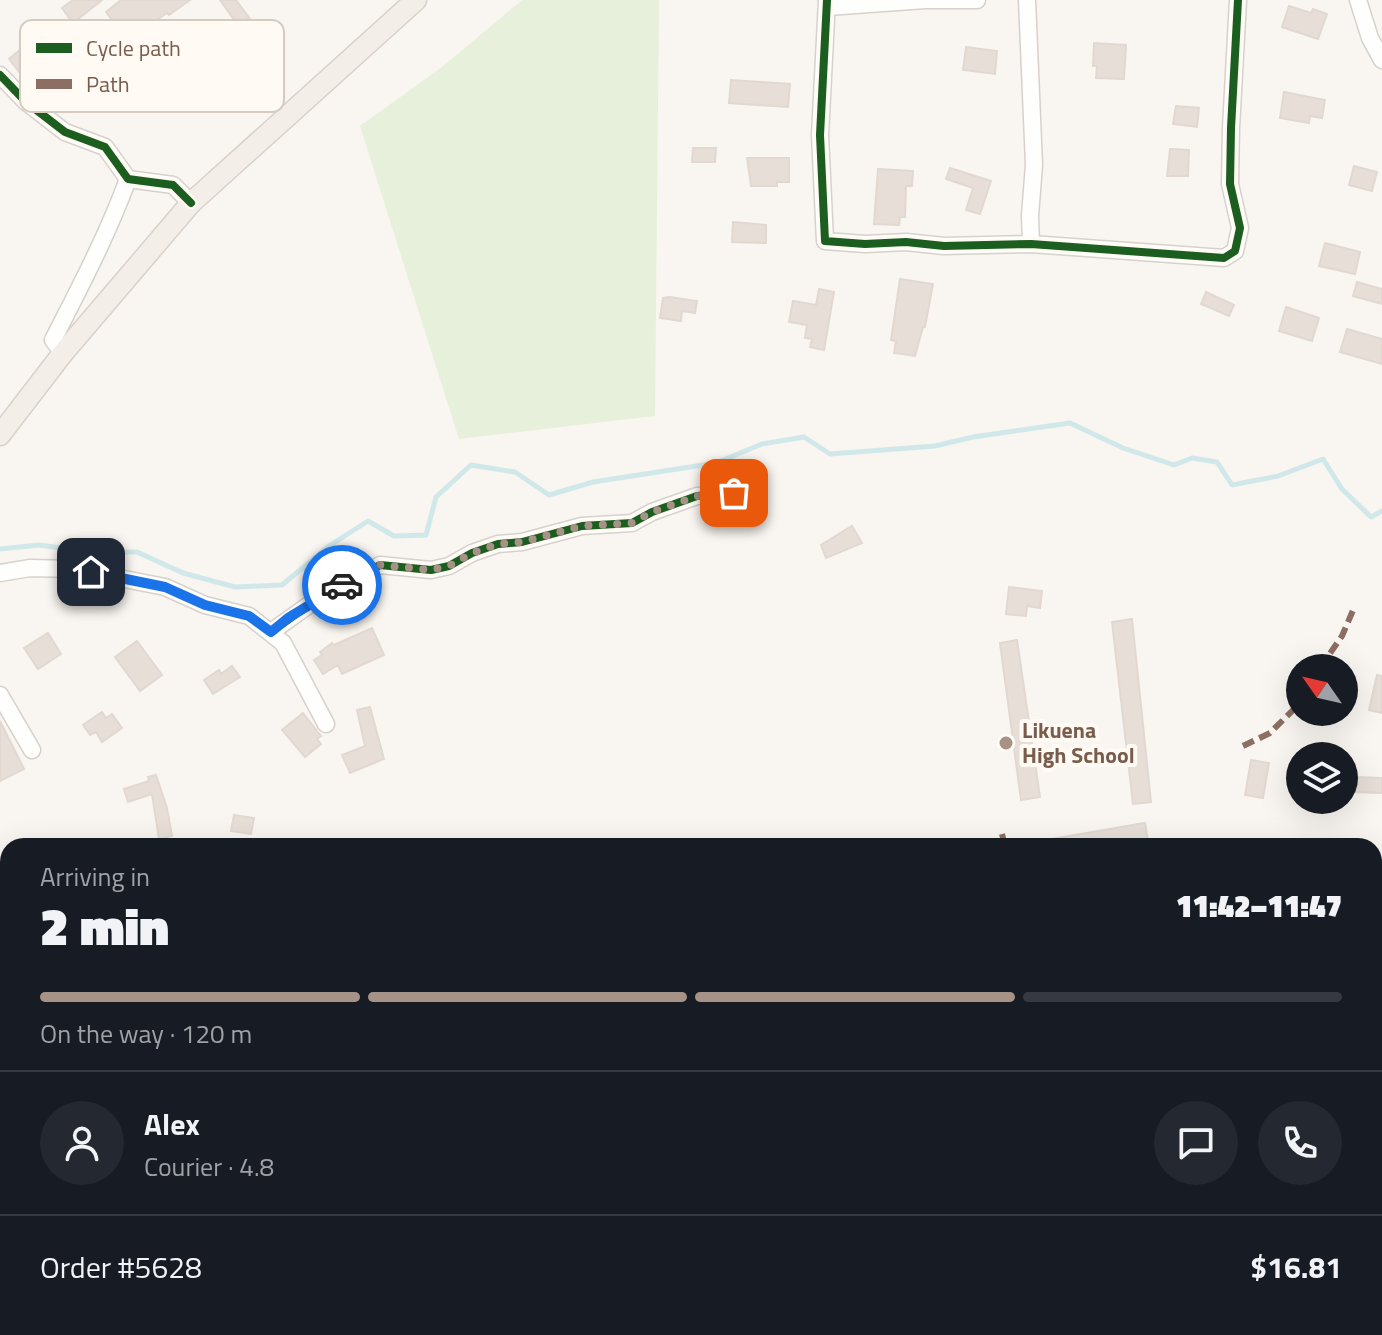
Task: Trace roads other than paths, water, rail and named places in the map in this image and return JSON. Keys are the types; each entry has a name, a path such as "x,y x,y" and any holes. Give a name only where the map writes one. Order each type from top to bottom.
{"main road":[{"path":"0,435 63,353 191,203 416,0"}],"street":[{"path":"977,0 828,4 820,135 825,241 865,244 906,242 944,246 1031,244 1224,258 1235,251 1240,228 1230,184 1238,0"},
{"path":"1027,0 1034,165 1031,244"},
{"path":"1358,0 1370,38 1382,60"},
{"path":"0,75 20,96"},
{"path":"39,112 65,132 105,147 128,179 173,185 191,203"},
{"path":"63,353 53,340 88,274 128,179"},
{"path":"271,632 313,602 380,565 431,570 449,566 472,553 498,544 522,542 582,526 632,523 652,512 697,496 734,493"},
{"path":"0,573 30,568 74,569 165,587 205,605 249,616 283,643 326,724"},
{"path":"0,695 32,750"}],"waterway":[{"path":"0,549 39,545 92,552 137,552 183,573 235,587 282,585 329,546 368,521 394,536 426,535 436,497 471,465 515,472 549,495 593,482 716,463 762,444 804,437 830,454 935,446 973,437 1070,423 1123,448 1174,465 1192,458 1217,462 1232,485 1278,476 1323,459 1342,489 1371,517 1382,511"}],"place":[{"name":"Likuena High School","path":"1006,743"}]}
